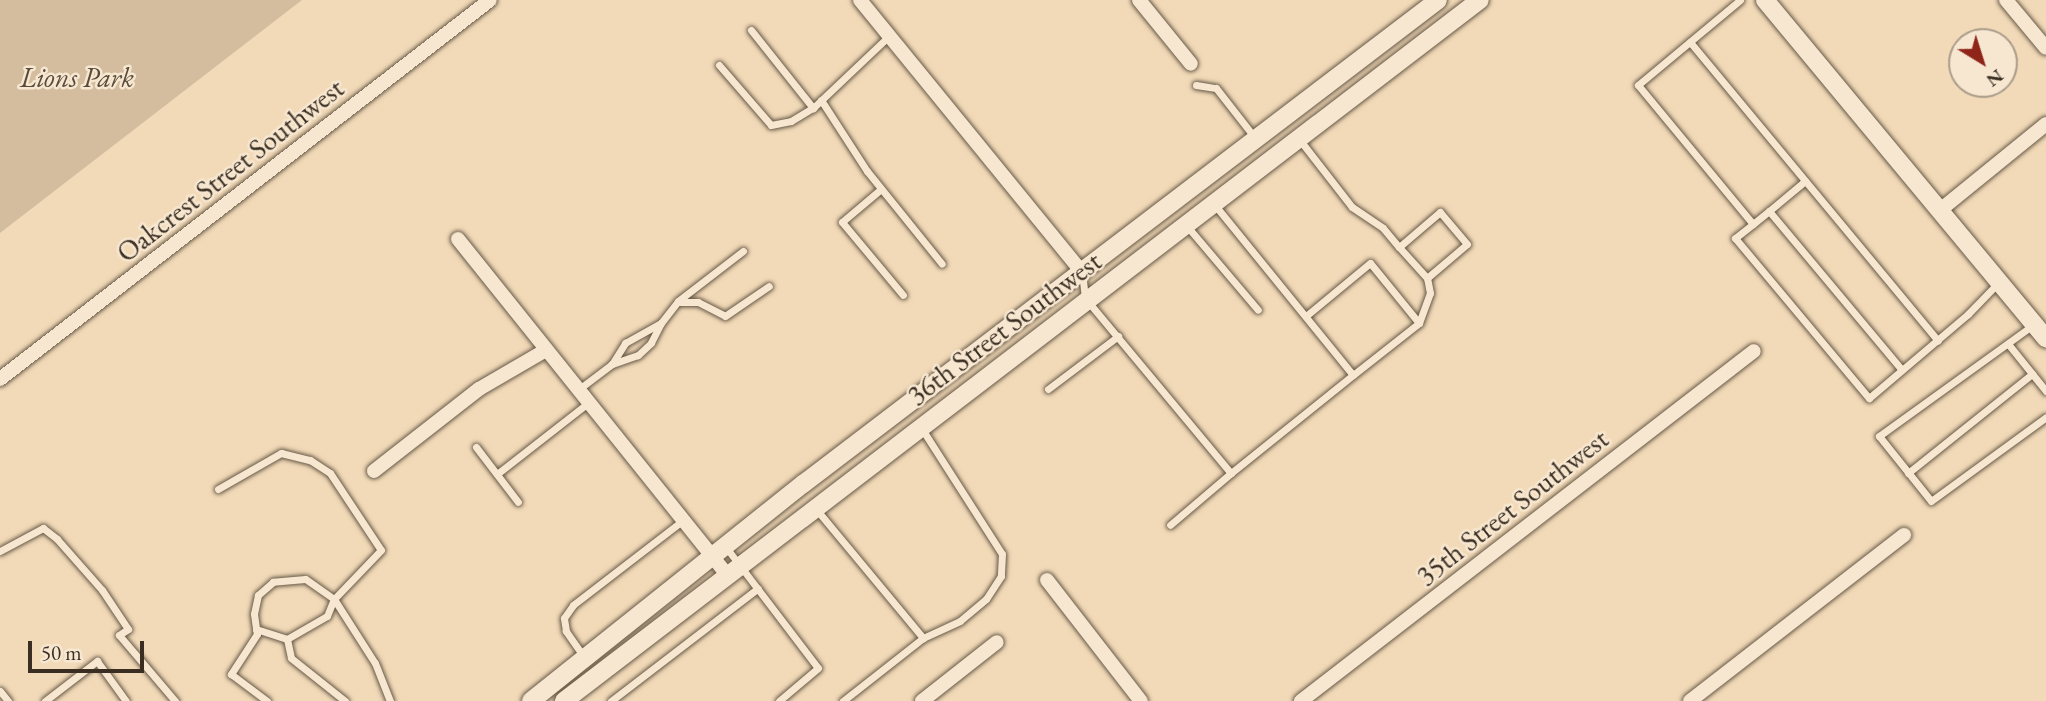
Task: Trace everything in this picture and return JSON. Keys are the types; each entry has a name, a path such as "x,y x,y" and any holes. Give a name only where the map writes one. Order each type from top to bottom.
{"street":[{"name":"Oakcrest Street Southwest","path":"0,379 490,0"},
{"path":"860,0 1082,272"},
{"path":"1139,0 1191,64"},
{"name":"36th Street Southwest","path":"532,701 709,556 1438,0"},
{"name":"36th Street Southwest","path":"564,701 732,568 1480,0"},
{"path":"1765,0 2046,339"},
{"path":"2006,0 2046,48"},
{"path":"1939,211 2046,124"},
{"path":"458,239 709,556 732,568"},
{"path":"374,471 479,389 546,350"},
{"name":"35th Street Southwest","path":"1301,701 1754,351"},
{"path":"1690,701 1904,535"},
{"path":"1046,580 1141,701"},
{"path":"922,701 997,642"}],"lane":[{"path":"1740,0 1638,85 1753,224"},
{"path":"751,30 813,108"},
{"path":"719,65 771,125 791,121 813,108 890,36"},
{"path":"1690,42 1938,341"},
{"path":"1196,85 1216,88 1255,138"},
{"path":"821,100 881,189 942,264"},
{"path":"1170,524 1419,323 1430,293 1427,278 1383,228 1352,207 1299,139"},
{"path":"1805,181 1735,238 1869,398 1938,341 2000,281"},
{"path":"881,189 842,222 903,295"},
{"path":"1213,204 1353,376"},
{"path":"1769,211 1902,370"},
{"path":"1399,247 1440,212 1467,244 1427,278"},
{"path":"1185,225 1258,310"},
{"path":"579,389 612,364 638,355 651,343 661,323 678,302 743,251"},
{"path":"1306,316 1370,263 1419,323"},
{"path":"1082,272 1085,298 1231,473"},
{"path":"678,302 698,302 725,316 768,286"},
{"path":"612,364 625,343 661,323"},
{"path":"2034,324 2009,345 1966,370 1879,436 1931,501 2046,417"},
{"path":"1048,389 1118,336"},
{"path":"2009,345 2046,391"},
{"path":"1908,473 2032,374"},
{"path":"497,474 589,402"},
{"path":"843,701 923,638 961,621 986,598 1001,576 1002,554 920,425"},
{"path":"476,447 518,502"},
{"path":"219,489 281,453 310,460 330,473 381,550 334,599 327,616 286,639 256,629"},
{"path":"814,507 923,638"},
{"path":"585,658 566,631 564,618 573,605 682,521"},
{"path":"0,551 43,528 57,539 102,590 128,629 120,635 175,701"},
{"path":"725,545 732,568 758,588 818,668 779,701"},
{"path":"267,701 231,674 256,629 258,595 273,582 305,579 334,599 390,697 384,701"},
{"path":"611,701 758,588"},
{"path":"286,639 291,658 345,701"},
{"path":"45,701 97,661 126,701"},
{"path":"0,691 8,701"}],"green space":[{"name":"Lions Park","path":"0,0 302,0 0,233"}]}
